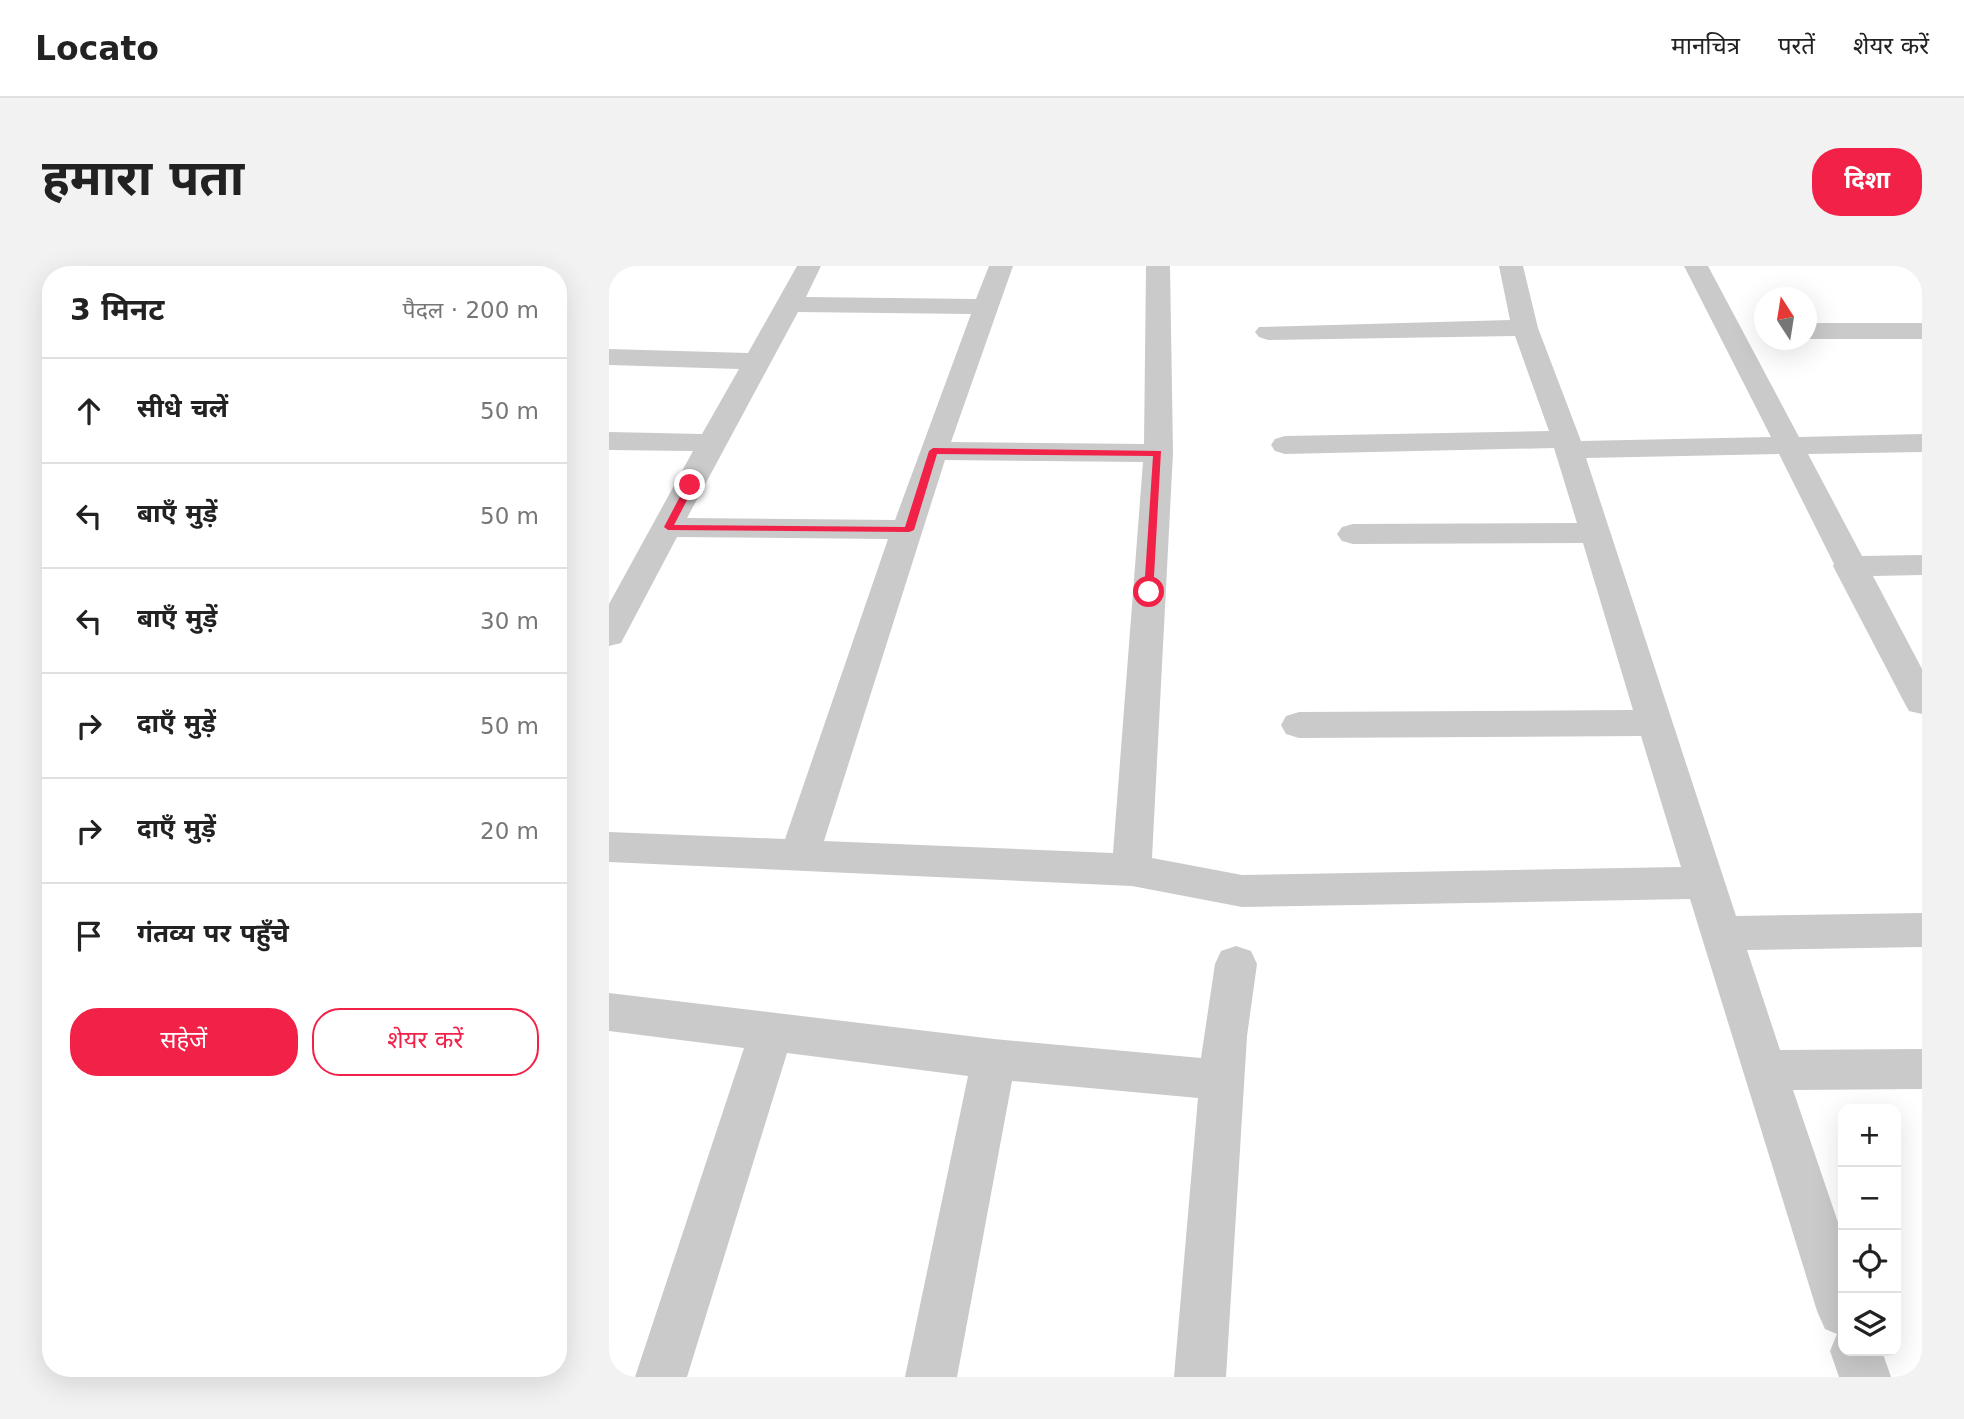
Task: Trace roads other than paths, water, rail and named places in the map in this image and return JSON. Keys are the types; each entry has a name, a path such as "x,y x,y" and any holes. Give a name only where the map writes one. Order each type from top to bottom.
{"street":[{"path":"613,621 668,527 809,266"},
{"path":"799,857 933,451 1001,266"},
{"path":"1132,870 1158,453 1159,266"},
{"path":"1511,266 1525,328 1567,445 1838,1296"},
{"path":"1696,266 1742,331 1789,444 1849,566 1922,702"},
{"path":"790,304 988,307"},
{"path":"1268,332 1525,328"},
{"path":"1817,331 1922,331"},
{"path":"609,357 756,361"},
{"path":"609,441 712,443"},
{"path":"1285,446 1922,443"},
{"path":"933,451 1158,453"},
{"path":"668,527 909,530"},
{"path":"1353,534 1595,533"},
{"path":"1849,566 1922,565"},
{"path":"1299,726 1655,723"},
{"path":"609,847 1132,870 1242,891 1705,883"},
{"path":"1721,933 1922,930"},
{"path":"1200,1377 1222,1080 1236,964"},
{"path":"609,1012 994,1059 1222,1080"},
{"path":"661,1377 771,1032"},
{"path":"931,1377 994,1059"},
{"path":"1764,1070 1922,1069"},
{"path":"1858,1356 1865,1377"}]}
